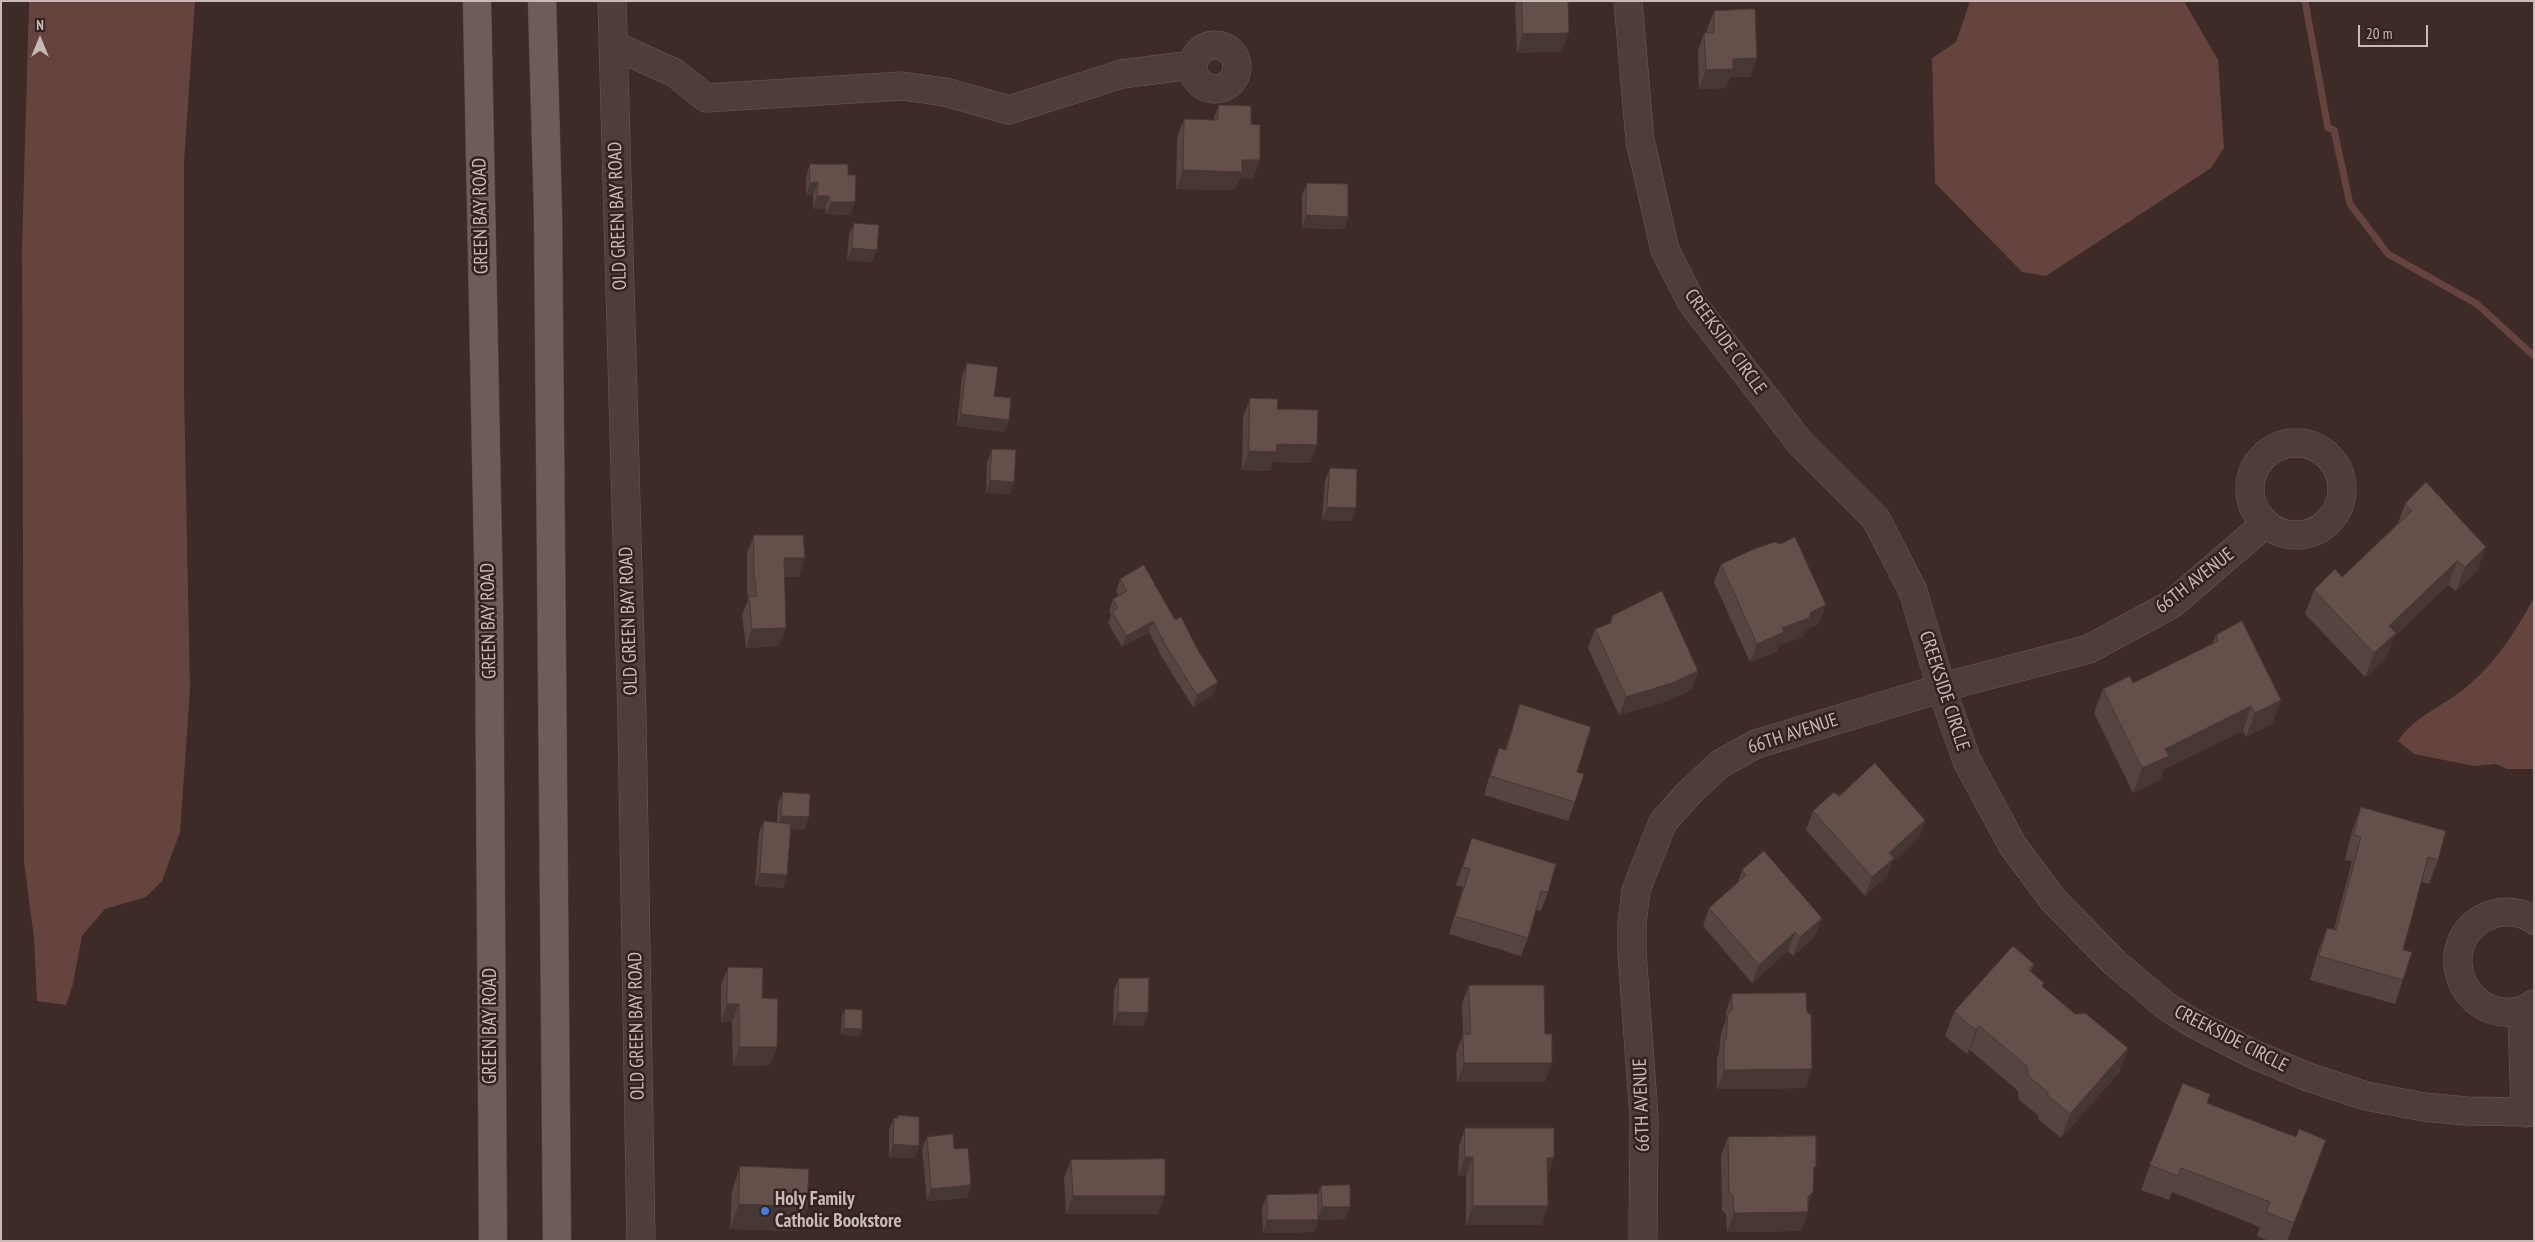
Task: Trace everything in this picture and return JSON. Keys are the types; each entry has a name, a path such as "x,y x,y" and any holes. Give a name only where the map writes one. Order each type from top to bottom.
{"main road":[{"name":"GREEN BAY ROAD","path":"477,1 489,603 493,1241"},
{"path":"542,1 548,253 557,1241"}],"street":[{"name":"OLD GREEN BAY ROAD","path":"612,1 632,728 641,1241"},
{"name":"CREEKSIDE CIRCLE","path":"1628,1 1640,140 1666,250 1692,303 1802,444 1876,519 1913,591 1942,690 1970,769 2013,846 2037,880 2076,926 2166,1006 2191,1022 2253,1054 2308,1077 2366,1096 2424,1107 2529,1112"},
{"path":"613,44 675,73 706,98 902,86 946,92 1009,110 1122,74 1192,65"},
{"name":"66TH AVENUE","path":"1643,1241 1644,1117 1632,953 1632,924 1636,890 1663,822 1696,786 1720,764 1736,753 1756,744 1813,726 2089,649 2172,604 2265,524"},
{"path":"2529,1112 2528,1007 2499,1011 2486,1007 2473,998 2464,986 2458,971 2458,955 2462,940 2471,927 2483,918 2498,912 2514,912 2534,920"}],"shaded area":[{"path":"29,1 195,1 184,162 184,388 190,690 180,832 162,881 146,897 105,909 82,936 73,984 66,1005 37,1001 34,938 24,862 22,249"},
{"path":"1970,1 2184,1 2218,60 2224,148 2211,168 2046,276 2022,272 1935,183 1932,58 1956,42"},
{"path":"2534,598 2534,769 2507,769 2496,764 2474,766 2414,754 2398,741 2420,718 2455,696 2485,669 2512,635"}],"building":[{"path":"1522,1 1568,1 1569,33 1523,34"},
{"path":"1755,9 1757,58 1733,59 1733,69 1706,70 1704,33 1714,33 1714,11"},
{"path":"1219,105 1251,106 1251,124 1260,125 1260,160 1242,160 1242,172 1183,170 1184,119 1217,120"},
{"path":"810,164 848,164 848,175 856,175 855,202 831,202 829,196 817,196 818,182 810,183"},
{"path":"1307,183 1348,184 1348,217 1306,215"},
{"path":"854,223 879,225 877,250 852,248"},
{"path":"967,363 998,367 994,396 1011,398 1009,420 961,414"},
{"path":"1250,398 1278,399 1277,409 1318,410 1317,445 1277,444 1276,452 1249,451"},
{"path":"992,449 1016,450 1014,482 990,480"},
{"path":"1330,468 1357,469 1356,508 1327,507"},
{"path":"2426,482 2486,547 2465,567 2457,561 2389,626 2396,633 2374,653 2314,590 2335,569 2342,577 2412,511 2405,504"},
{"path":"754,535 803,535 805,558 784,558 786,628 752,629 749,597 757,596 754,574"},
{"path":"1795,537 1826,605 1811,612 1809,618 1782,628 1784,632 1757,644 1721,564 1754,549 1774,542 1780,544"},
{"path":"1144,565 1175,620 1181,617 1199,652 1218,682 1197,695 1167,648 1153,621 1126,636 1112,611 1118,608 1113,599 1127,591 1120,579"},
{"path":"1662,591 1698,671 1672,683 1626,697 1595,629 1611,623 1612,616"},
{"path":"2242,621 2281,700 2255,713 2251,706 2165,749 2169,756 2142,768 2103,689 2130,676 2133,683 2218,641 2216,635"},
{"path":"1520,704 1591,727 1577,772 1584,774 1575,802 1490,776 1499,748 1506,750"},
{"path":"1875,763 1925,820 1889,853 1894,858 1872,877 1813,811 1834,792 1839,796"},
{"path":"783,792 810,794 809,817 781,816"},
{"path":"2361,807 2446,831 2438,860 2428,857 2403,950 2412,952 2403,980 2319,956 2327,928 2336,930 2361,837 2354,835"},
{"path":"764,821 791,824 787,875 760,873"},
{"path":"1472,838 1556,864 1548,892 1541,891 1528,938 1455,916 1470,869 1463,867"},
{"path":"1764,851 1822,918 1800,937 1795,932 1759,965 1709,908 1746,875 1742,870"},
{"path":"2013,946 2034,964 2029,970 2044,983 2042,986 2075,1014 2085,1013 2128,1048 2070,1114 2028,1076 2027,1066 1979,1026 1976,1030 1954,1012"},
{"path":"728,967 763,968 762,998 778,999 777,1047 739,1047 739,1004 727,1004"},
{"path":"1119,978 1149,978 1148,1013 1118,1012"},
{"path":"1469,985 1544,985 1545,1034 1552,1034 1552,1063 1464,1063 1463,1034 1470,1034"},
{"path":"1806,993 1807,1012 1811,1015 1812,1069 1724,1070 1724,1040 1726,1040 1728,1014 1732,1010 1732,994"},
{"path":"845,1009 862,1010 862,1029 844,1028"},
{"path":"2183,1083 2210,1094 2207,1103 2296,1137 2299,1129 2326,1140 2294,1223 2266,1212 2270,1202 2181,1168 2178,1176 2150,1165"},
{"path":"898,1115 919,1117 919,1146 893,1144 894,1118 898,1118"},
{"path":"1465,1128 1554,1128 1554,1157 1547,1158 1548,1206 1473,1206 1473,1157 1465,1157"},
{"path":"953,1134 954,1149 968,1148 971,1185 931,1189 927,1137"},
{"path":"1816,1136 1816,1167 1814,1167 1813,1192 1808,1197 1808,1212 1734,1213 1733,1195 1729,1192 1728,1137"},
{"path":"1165,1159 1165,1196 1073,1196 1071,1160"},
{"path":"740,1166 809,1169 807,1207 739,1204"},
{"path":"1350,1185 1350,1207 1322,1207 1321,1186"},
{"path":"1318,1194 1318,1220 1267,1220 1267,1195"}],"waterway":[{"path":"2305,1 2328,128 2334,130 2350,204 2388,254 2477,304 2534,356"}],"place":[{"name":"Holy Family Catholic Bookstore","path":"765,1211"}]}
